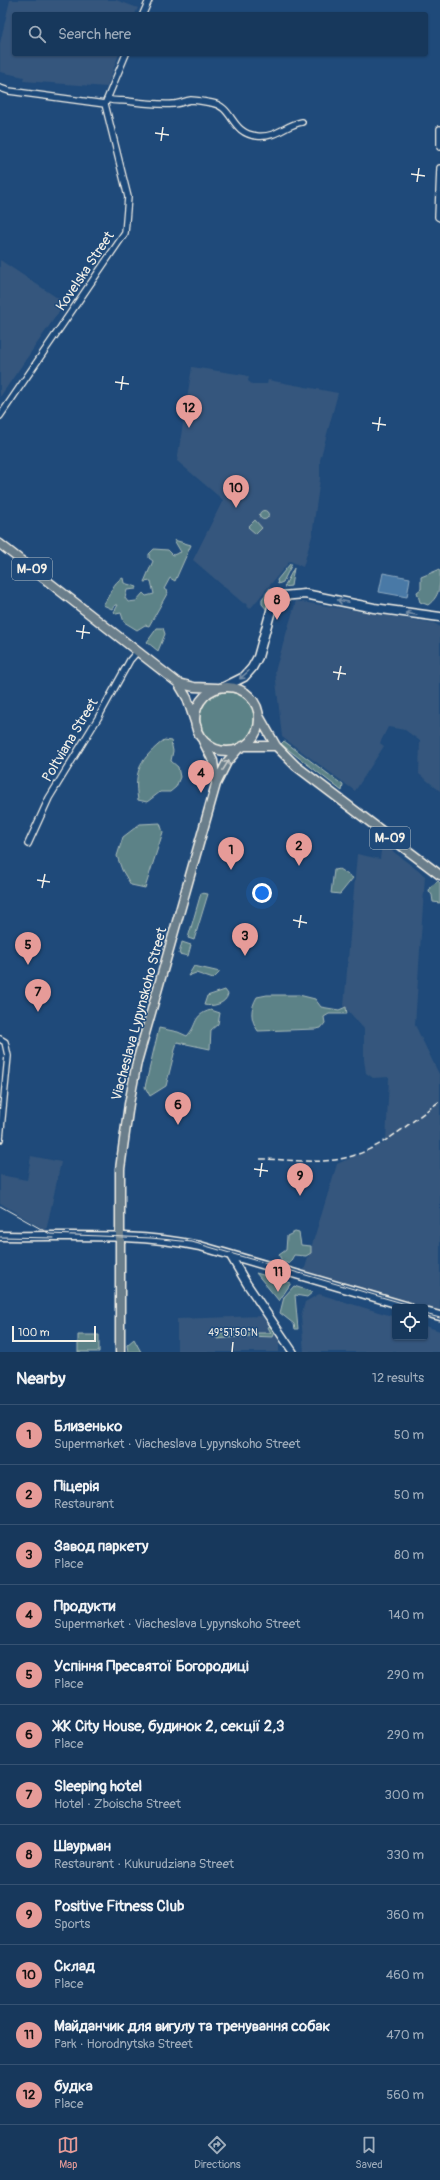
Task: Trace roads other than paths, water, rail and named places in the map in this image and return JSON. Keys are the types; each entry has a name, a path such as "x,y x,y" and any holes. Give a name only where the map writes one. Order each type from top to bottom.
{"main road":[{"name":"М-09","path":"0,544 178,683 187,698 202,738 219,750 226,751 241,747 276,746"},
{"path":"197,728 196,714 201,700 212,690 244,677 252,668 258,657 272,607 276,599 282,596 305,594 374,608 440,617"},
{"name":"М-09","path":"178,683 194,687 231,687 246,692 256,704 259,716 276,746 296,766 440,875"},
{"path":"241,747 254,736 257,730 259,716"},
{"name":"Viacheslava Lypynskoho Street","path":"202,738 213,761 216,784"},
{"name":"Viacheslava Lypynskoho Street","path":"120,1352 119,1238 122,1145 133,1083 216,784 228,762 241,747"},
{"path":"0,1236 119,1238 177,1241 399,1304"},
{"path":"428,1313 440,1316"}],"street":[{"path":"144,12 149,0"},
{"path":"106,102 125,56"},
{"path":"0,88 9,91 106,102 126,100 147,105 182,104 191,100 214,103 227,111 235,126 254,136 280,133 293,123 302,122"},
{"name":"Kovelska Street","path":"0,416 125,233 128,197 106,102"},
{"path":"439,129 440,147"},
{"path":"439,218 440,168"},
{"name":"Poltviana Street","path":"28,844 49,798 98,718 130,660 137,652"},
{"path":"0,1139 8,1056 2,1041"},
{"path":"230,1255 247,1284 293,1352"}],"tram line":[{"path":"0,1206 50,1234 151,1238 192,1242 406,1304"},
{"path":"0,1237 54,1238"},
{"path":"428,1315 440,1318"}],"railway":[{"path":"260,1159 321,1161 340,1159 354,1155 368,1150 393,1136 440,1101"}],"place":[{"name":"будка","path":"189,428"},
{"name":"Склад","path":"236,508"},
{"name":"Шаурман","path":"277,620"},
{"name":"Продукти","path":"201,793"},
{"name":"Піцерія","path":"299,866"},
{"name":"Близенько","path":"231,870"},
{"name":"Завод паркету","path":"245,956"},
{"name":"Успіння Пресвятої Богородиці","path":"28,965"},
{"name":"Sleeping hotel","path":"38,1012"},
{"name":"ЖК City House, будинок 2, секції 2,3","path":"178,1125"},
{"name":"Positive Fitness Club","path":"300,1196"},
{"name":"Майданчик для вигулу та тренування собак","path":"278,1292"}]}
